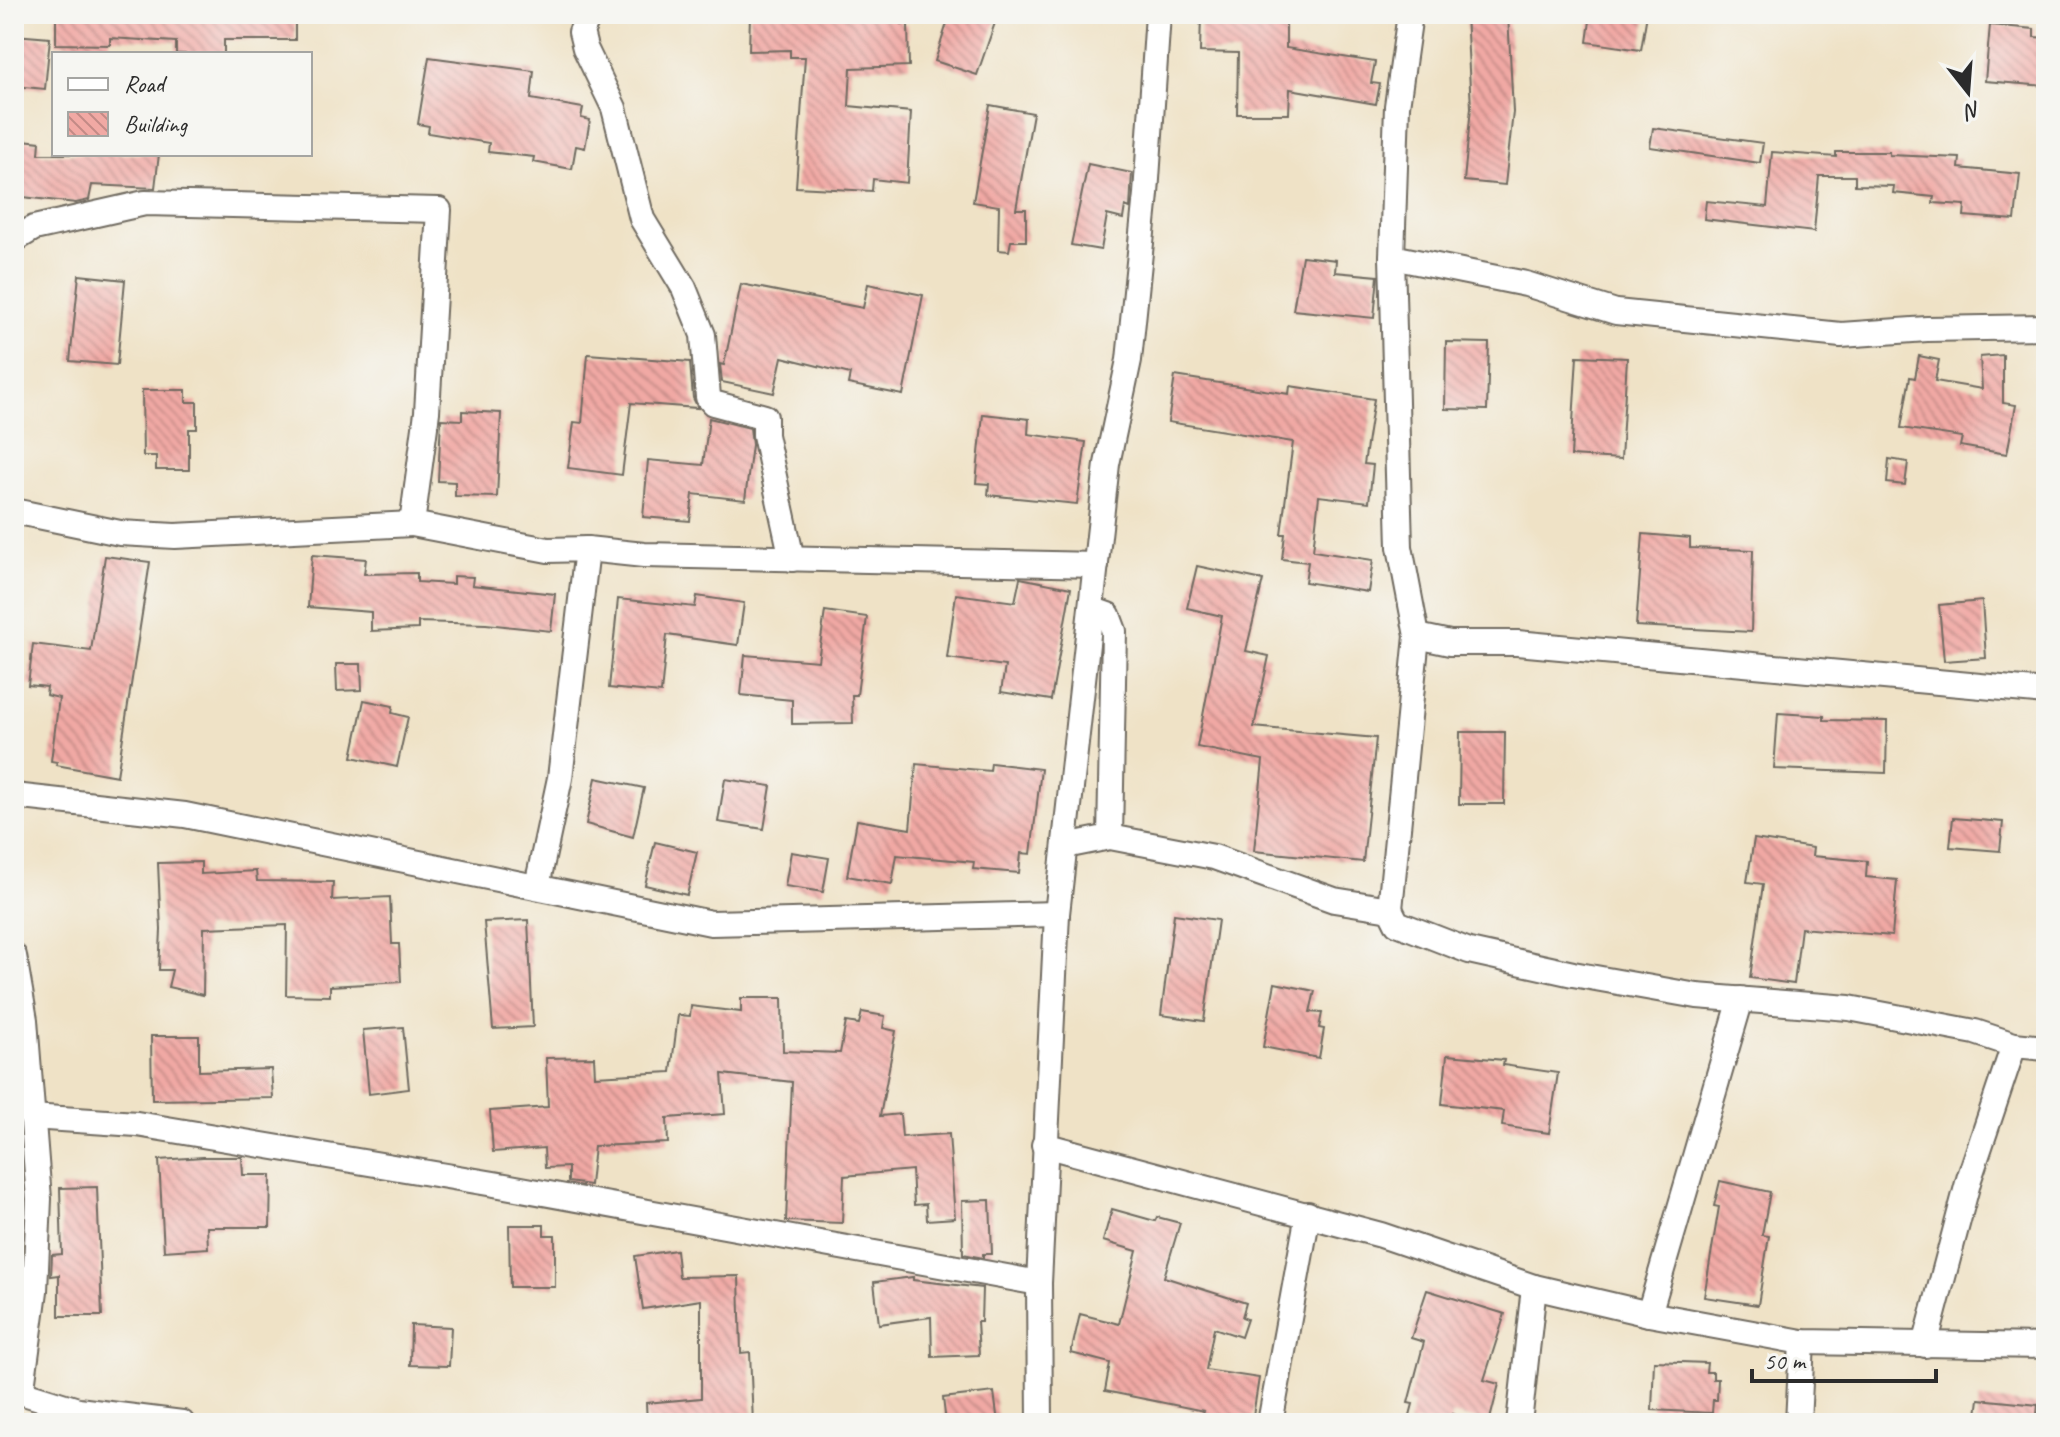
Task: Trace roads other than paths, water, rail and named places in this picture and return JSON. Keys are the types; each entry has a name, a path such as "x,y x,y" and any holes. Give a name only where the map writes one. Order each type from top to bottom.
{"street":[{"path":"590,14 581,32 585,48 614,108 642,219 684,288 703,335 708,397 713,403 765,417 765,435 792,559"},
{"path":"1040,1423 1039,1283 1057,914 1107,464 1129,360 1146,194 1158,14"},
{"path":"1410,14 1397,106 1392,257 1400,547 1417,636 1390,909 1397,923 1469,951 1697,996 1849,1008 1975,1032 2014,1045 2046,1048"},
{"path":"14,240 34,228 145,203 439,210 427,412 412,524"},
{"path":"1392,257 1526,284 1616,312 1841,335 1927,329 2046,327"},
{"path":"14,511 120,533 175,536 412,524 548,550 1096,565"},
{"path":"537,886 560,778 587,549"},
{"path":"1091,609 1108,615 1114,631 1110,837"},
{"path":"1417,636 1450,643 1517,643 2046,692"},
{"path":"14,796 185,815 711,923 1057,914"},
{"path":"1065,846 1110,837 1214,857 1334,900 1390,909"},
{"path":"14,956 25,1020 39,1199 35,1291 23,1380 14,1390 78,1410 182,1423"},
{"path":"1649,1314 1741,999"},
{"path":"1925,1345 1969,1179 2014,1045"},
{"path":"31,1117 137,1124 494,1184 1039,1283"},
{"path":"1044,1145 1308,1214 1534,1287 1649,1314 1802,1342 2046,1346"},
{"path":"1270,1423 1308,1214"},
{"path":"1519,1423 1534,1287"},
{"path":"1798,1423 1802,1342"}]}
